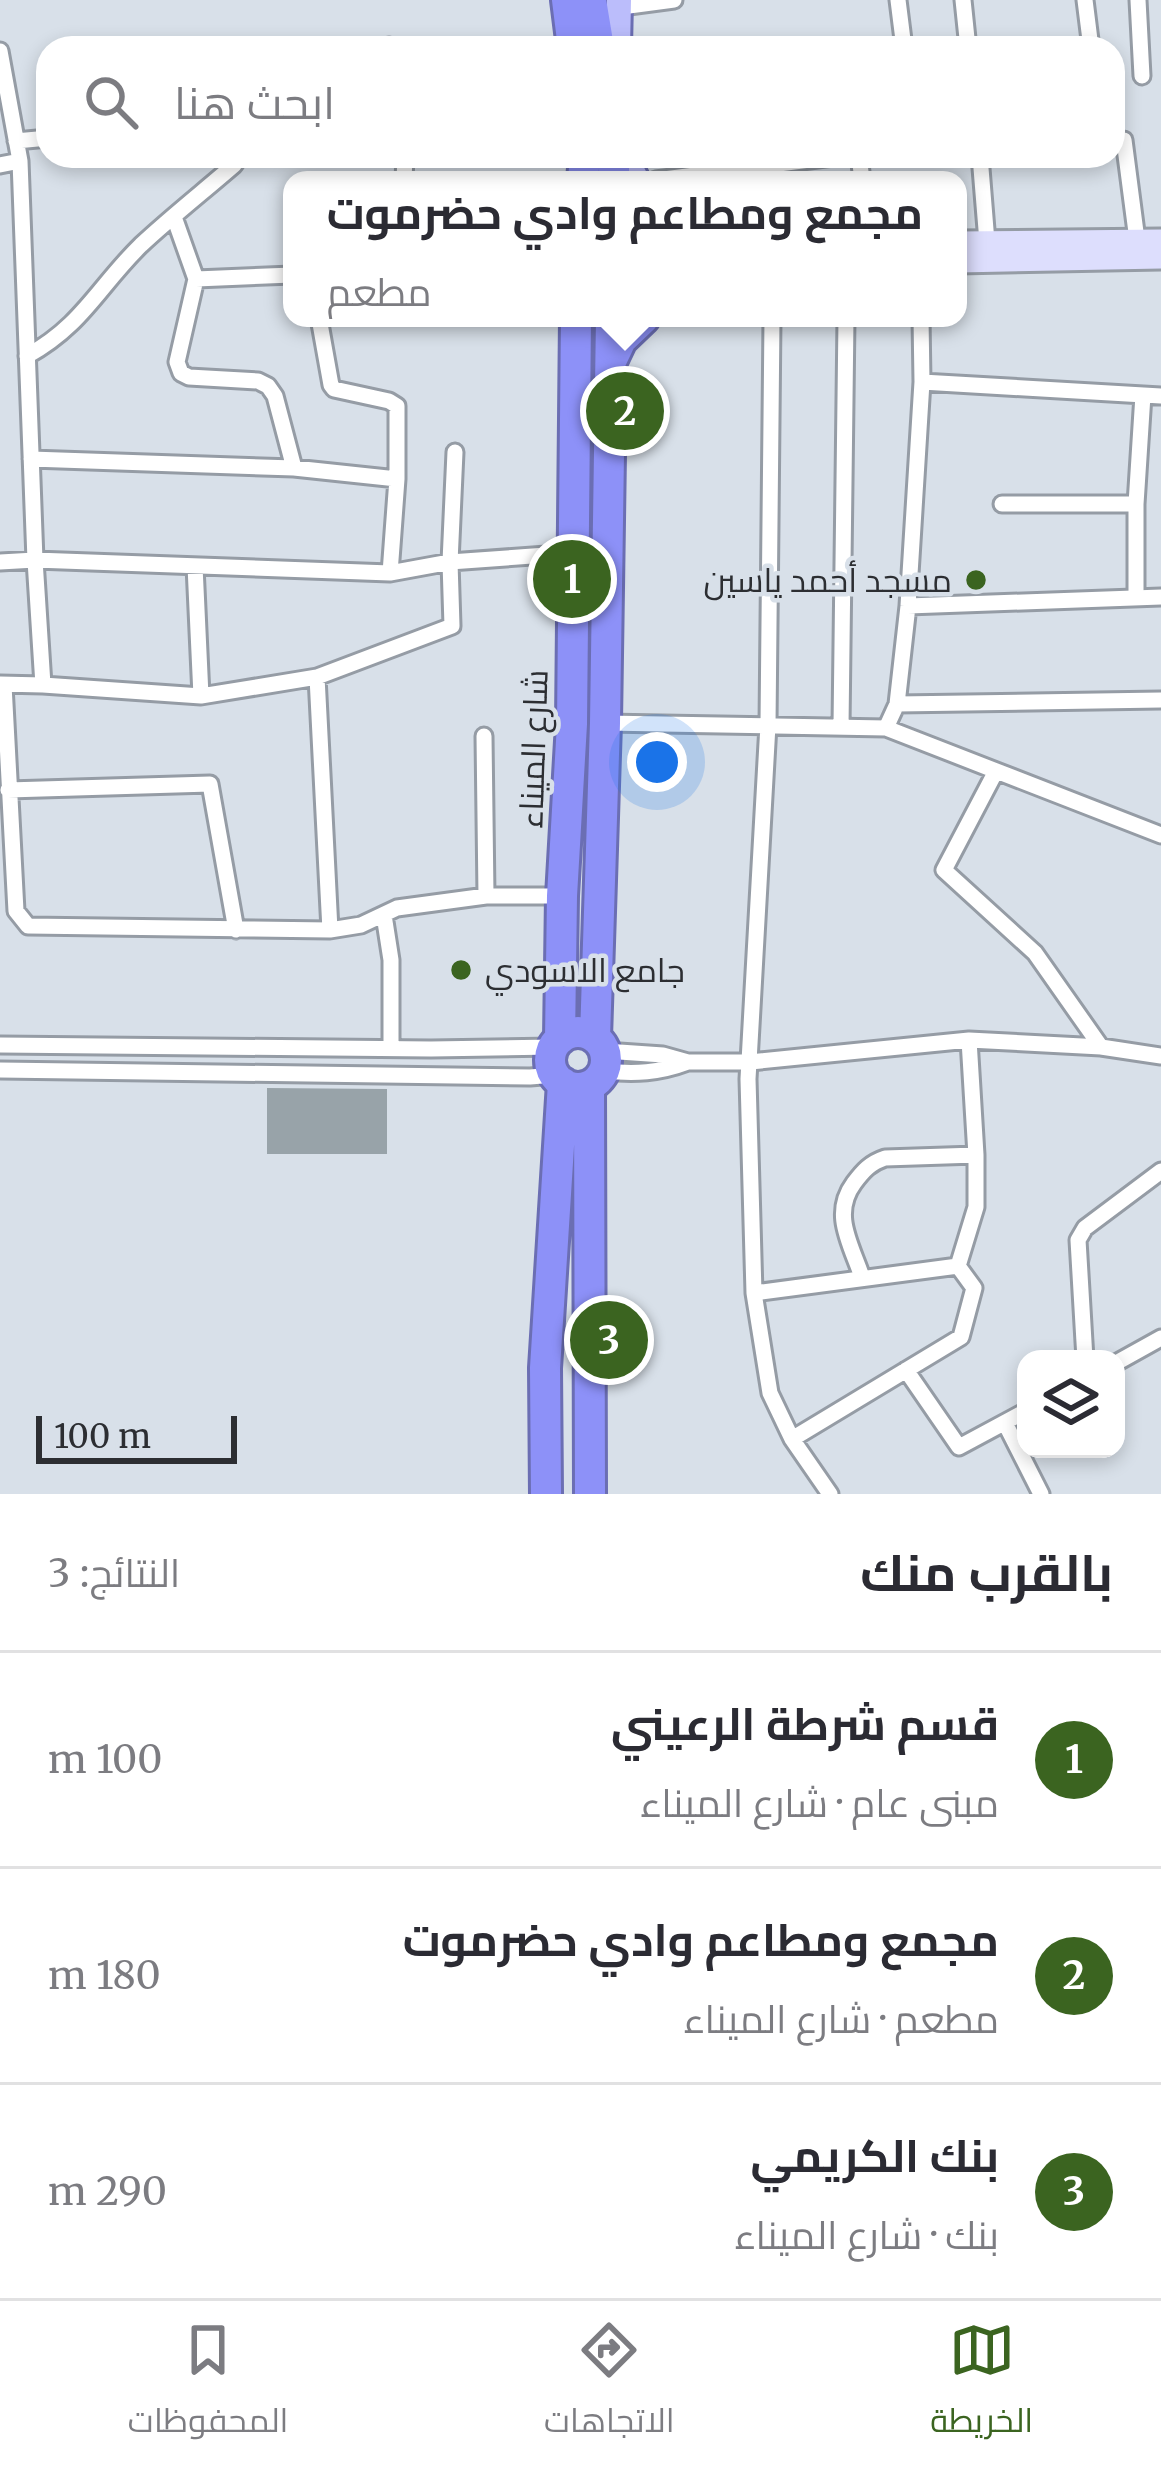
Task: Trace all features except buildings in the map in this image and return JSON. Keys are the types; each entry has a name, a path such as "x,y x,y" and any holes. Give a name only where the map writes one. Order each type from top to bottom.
{"highway":[{"path":"579,36 593,5"},
{"path":"593,5 597,36"},
{"name":"شارع الميناء","path":"576,327 572,724 562,896 578,1061 590,1494"},
{"name":"شارع الميناء","path":"546,1494 545,1368 578,1061 604,723 611,327"},
{"path":"609,364 621,340 635,327"}],"main road":[{"path":"593,5 611,36"}],"street":[{"path":"593,5 674,0"},
{"path":"898,0 902,36"},
{"path":"963,0 967,36"},
{"path":"1085,0 1090,36"},
{"path":"1138,0 1142,76"},
{"path":"0,51 20,161 43,685"},
{"path":"16,141 36,139"},
{"path":"1125,148 1137,240"},
{"path":"0,165 20,161"},
{"path":"27,356 66,330 142,245 231,168"},
{"path":"981,168 987,242"},
{"path":"174,217 196,279 177,362 181,373 268,386 294,468"},
{"path":"967,242 1161,240"},
{"path":"967,262 1161,259"},
{"path":"196,279 283,274"},
{"path":"321,327 331,385 398,406 390,573"},
{"path":"772,327 768,725 750,1062 754,1293 770,1393 792,1438 830,1494"},
{"path":"842,727 846,327"},
{"path":"886,728 897,704 908,606 921,327"},
{"path":"922,382 1161,396"},
{"path":"1136,598 1143,394"},
{"path":"454,452 452,626 316,677 201,696 2,684 16,911 28,926 330,930 361,925 397,908 486,896 562,896"},
{"path":"31,459 294,468 397,478"},
{"path":"1002,504 1136,504"},
{"path":"0,562 390,573 450,562 574,554"},
{"path":"195,566 201,696"},
{"path":"908,606 1161,597"},
{"path":"316,677 330,930"},
{"path":"897,704 1161,700"},
{"path":"604,723 886,728 1161,835"},
{"path":"484,736 486,896"},
{"path":"996,771 944,870 1035,953 1101,1047"},
{"path":"8,790 210,784 236,930"},
{"path":"384,915 391,960 392,1048"},
{"path":"0,1070 578,1061 662,1054 688,1062 750,1062 969,1040 1101,1047 1161,1056"},
{"path":"958,1266 976,1207 969,1040"},
{"path":"0,1045 392,1048 578,1061"},
{"path":"862,1277 842,1220 842,1203 872,1162 976,1155"},
{"path":"1084,1350 1078,1240 1085,1228 1161,1172"},
{"path":"754,1293 958,1266"},
{"path":"792,1438 961,1337 974,1288 958,1266"},
{"path":"1125,1358 1161,1338"},
{"path":"906,1370 959,1447 1017,1416"},
{"path":"1005,1423 1041,1494"}],"place":[{"name":"مجمع ومطاعم وادي حضرموت","path":"625,411"},
{"name":"قسم شرطة الرعيني","path":"572,579"},
{"name":"مسجد أحمد ياسين","path":"976,580"},
{"name":"جامع الاسودي","path":"461,970"},
{"name":"بنك الكريمي","path":"609,1340"}]}
